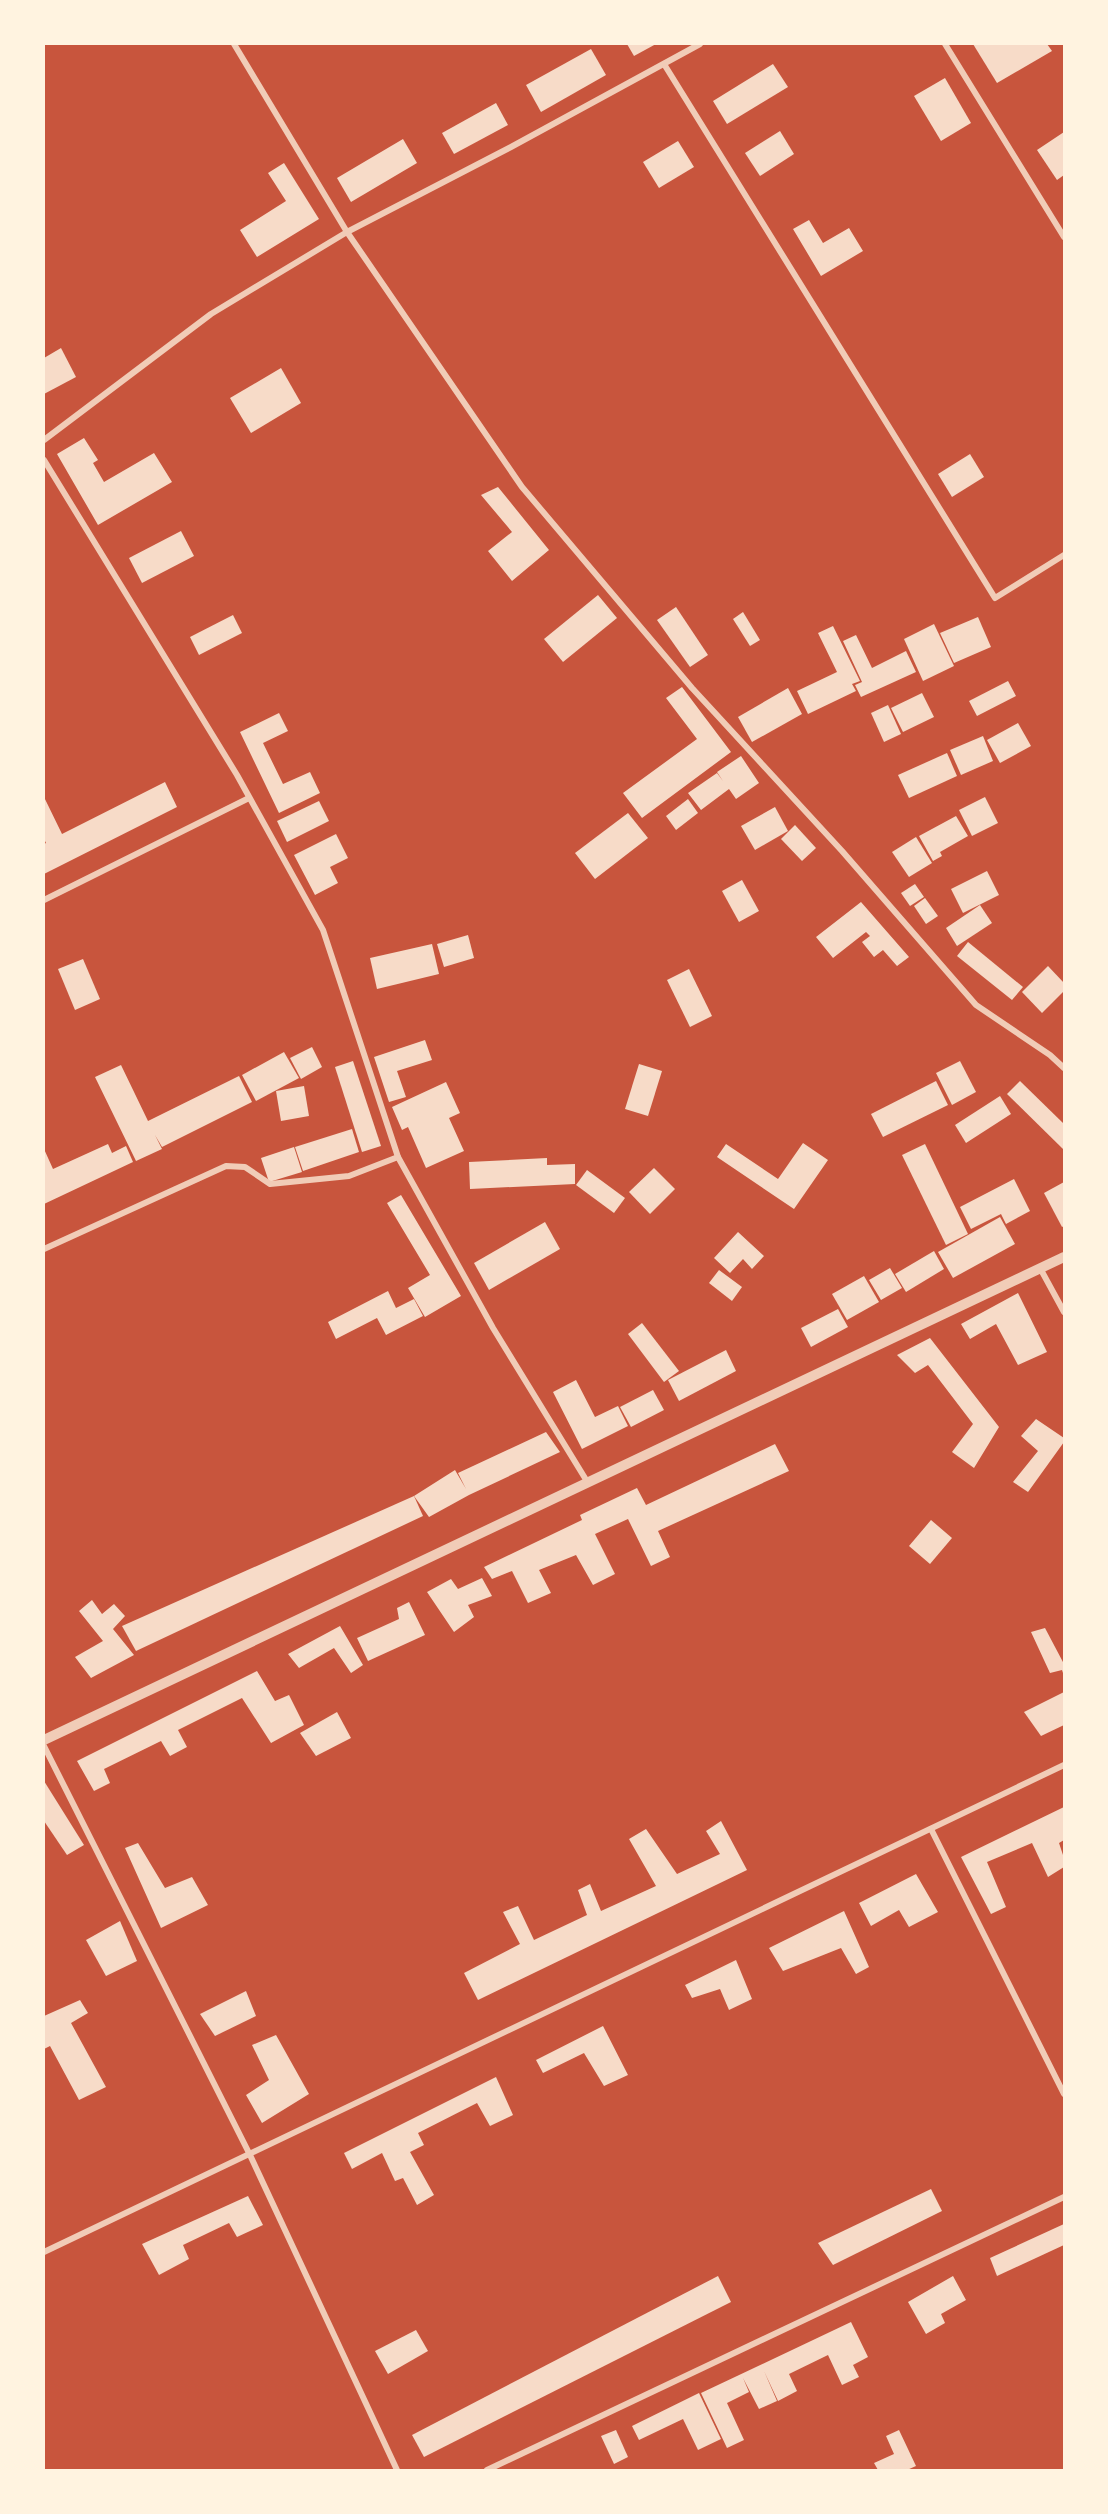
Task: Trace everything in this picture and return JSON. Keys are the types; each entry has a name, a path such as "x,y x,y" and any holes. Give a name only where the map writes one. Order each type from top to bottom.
{"street":[{"path":"234,44 347,232 522,487 692,688 842,851 976,1005 1050,1055 1065,1068"},
{"path":"44,440 211,314 347,232 511,147 700,44"},
{"path":"945,44 1065,237"},
{"path":"664,64 994,598 1065,555"},
{"path":"44,460 249,798 323,930 398,1157 494,1328 588,1484"},
{"path":"44,900 249,798"},
{"path":"44,1249 226,1166 245,1167 270,1184 349,1176 398,1157"},
{"path":"44,1740 1065,1257"},
{"path":"1040,1268 1065,1312"},
{"path":"44,1746 250,2155 397,2470"},
{"path":"44,2252 1065,1765"},
{"path":"931,1829 1065,2094"},
{"path":"487,2470 1065,2197"}],"building":[{"path":"627,44 656,44 634,56"},
{"path":"973,44 1047,44 1052,51 997,83"},
{"path":"591,49 606,75 541,112 526,85"},
{"path":"773,64 788,87 727,124 713,101"},
{"path":"945,78 971,123 941,141 914,96"},
{"path":"496,103 508,125 454,154 442,133"},
{"path":"780,131 794,154 760,176 745,153"},
{"path":"1064,132 1064,175 1057,180 1037,150"},
{"path":"403,139 417,163 351,202 337,178"},
{"path":"678,141 694,167 659,188 643,162"},
{"path":"284,163 319,219 257,257 240,230 286,201 268,173"},
{"path":"809,220 823,243 849,228 863,251 821,276 793,229"},
{"path":"61,348 76,377 44,394 44,358"},
{"path":"281,368 301,403 251,433 230,398"},
{"path":"84,438 98,460 93,463 104,482 154,453 172,482 98,525 57,454"},
{"path":"970,454 984,477 952,497 938,474"},
{"path":"498,487 549,550 512,581 488,551 512,532 481,495"},
{"path":"181,531 194,556 142,583 129,558"},
{"path":"598,595 617,618 563,662 544,639"},
{"path":"676,607 708,655 690,667 657,620"},
{"path":"743,612 760,640 750,646 733,619"},
{"path":"233,615 242,633 199,655 190,637"},
{"path":"978,617 991,647 954,663 940,633"},
{"path":"934,624 954,666 923,681 904,639"},
{"path":"833,626 860,681 852,684 856,691 808,714 797,691 837,672 818,633"},
{"path":"856,635 872,668 906,651 916,672 861,697 855,685 862,682 843,641"},
{"path":"1008,681 1016,696 977,716 969,701"},
{"path":"682,687 731,752 642,818 623,793 697,739 666,698"},
{"path":"788,688 802,714 752,742 738,717"},
{"path":"922,693 934,717 903,732 891,708"},
{"path":"888,705 901,734 884,742 871,713"},
{"path":"279,713 288,731 263,743 283,784 310,772 320,793 279,813 240,732"},
{"path":"1018,723 1031,746 1000,763 987,740"},
{"path":"983,736 993,761 961,775 950,750"},
{"path":"947,753 957,776 909,798 898,775"},
{"path":"741,756 759,783 736,799 729,789 701,810 688,793 717,773 723,781 717,772"},
{"path":"165,782 177,807 44,874 44,844 46,843 44,839 44,797 62,834"},
{"path":"985,797 998,823 972,836 959,810"},
{"path":"688,799 698,813 676,830 666,816"},
{"path":"319,801 329,821 287,842 277,821"},
{"path":"775,807 788,831 755,850 741,826"},
{"path":"628,813 648,838 595,879 575,853"},
{"path":"956,816 968,836 940,852 942,856 933,861 919,836"},
{"path":"795,825 816,848 802,861 781,839"},
{"path":"336,834 348,858 330,867 338,883 315,895 294,855"},
{"path":"916,837 932,863 909,877 892,852"},
{"path":"987,871 999,895 963,913 951,889"},
{"path":"742,880 759,911 739,922 722,891"},
{"path":"915,884 924,897 910,906 901,893"},
{"path":"925,898 938,916 926,924 914,906"},
{"path":"861,902 909,957 897,966 883,950 874,957 862,942 870,936 866,932 833,958 816,937"},
{"path":"980,905 992,923 957,946 946,928"},
{"path":"468,935 474,958 444,967 437,944"},
{"path":"968,942 1023,987 1012,1000 957,956"},
{"path":"432,944 439,974 377,989 370,958"},
{"path":"83,959 100,999 75,1010 58,969"},
{"path":"1048,966 1064,983 1064,991 1042,1013 1022,992"},
{"path":"689,969 712,1016 690,1027 667,980"},
{"path":"425,1040 432,1060 397,1071 406,1097 389,1102 374,1057"},
{"path":"312,1047 322,1067 301,1079 290,1058"},
{"path":"284,1052 299,1078 256,1101 242,1075"},
{"path":"353,1061 381,1146 362,1152 335,1067"},
{"path":"960,1061 976,1092 952,1105 936,1073"},
{"path":"639,1064 662,1071 648,1116 625,1109"},
{"path":"121,1065 148,1121 239,1076 252,1102 162,1147 155,1135 162,1149 136,1161 95,1077"},
{"path":"936,1081 948,1105 883,1137 871,1114"},
{"path":"1020,1081 1064,1124 1064,1150 1007,1094"},
{"path":"446,1082 460,1113 449,1118 464,1151 426,1168 408,1127 402,1130 392,1107"},
{"path":"304,1086 309,1116 281,1121 276,1091"},
{"path":"1000,1096 1011,1114 966,1143 955,1125"},
{"path":"352,1129 359,1152 303,1171 295,1147"},
{"path":"803,1143 828,1160 794,1209 717,1157 726,1144 778,1179"},
{"path":"108,1144 112,1153 126,1146 133,1162 44,1204 44,1149 53,1169"},
{"path":"925,1144 968,1234 946,1245 902,1155"},
{"path":"294,1147 302,1172 269,1182 261,1158"},
{"path":"547,1158 547,1165 575,1164 575,1184 470,1189 469,1162"},
{"path":"654,1168 675,1189 650,1214 629,1192"},
{"path":"587,1170 625,1198 614,1213 576,1185"},
{"path":"1014,1179 1030,1211 1006,1224 1001,1214 971,1229 960,1207"},
{"path":"1064,1182 1064,1226 1062,1227 1044,1193"},
{"path":"401,1195 461,1296 425,1317 408,1288 430,1275 387,1203"},
{"path":"1000,1217 1015,1244 953,1278 938,1252"},
{"path":"545,1222 560,1249 489,1290 474,1263"},
{"path":"738,1232 764,1256 752,1269 743,1259 730,1273 714,1258"},
{"path":"934,1251 944,1269 906,1292 895,1274"},
{"path":"890,1268 902,1288 881,1300 869,1280"},
{"path":"719,1270 742,1287 732,1301 709,1283"},
{"path":"864,1276 879,1302 847,1320 832,1294"},
{"path":"388,1291 396,1308 414,1299 423,1316 386,1335 377,1318 336,1339 328,1322"},
{"path":"1018,1293 1047,1352 1018,1365 996,1324 970,1339 961,1324"},
{"path":"838,1309 848,1327 811,1347 801,1328"},
{"path":"642,1323 679,1371 664,1382 628,1334"},
{"path":"930,1338 999,1427 974,1468 952,1452 973,1424 928,1365 915,1373 897,1355"},
{"path":"726,1350 736,1371 679,1401 668,1380"},
{"path":"576,1380 595,1417 618,1406 628,1426 582,1449 553,1392"},
{"path":"653,1390 664,1410 631,1427 620,1407"},
{"path":"1036,1419 1064,1438 1064,1442 1028,1492 1013,1482 1038,1451 1021,1436"},
{"path":"546,1432 560,1452 469,1495 429,1517 414,1496 455,1470 466,1489 458,1473"},
{"path":"775,1444 789,1471 658,1531 670,1557 651,1566 628,1519 595,1534 615,1574 593,1585 576,1555 539,1570 551,1593 528,1603 512,1571 492,1579 484,1567 582,1520 580,1515 637,1488 646,1505"},
{"path":"414,1496 423,1516 136,1651 122,1626"},
{"path":"931,1520 952,1538 930,1564 909,1546"},
{"path":"482,1578 492,1596 468,1605 474,1617 454,1632 427,1592 451,1579 458,1589"},
{"path":"92,1600 102,1614 114,1604 125,1616 113,1629 134,1655 91,1678 75,1657 103,1641 79,1611"},
{"path":"409,1602 425,1635 368,1661 357,1638 399,1619 397,1608"},
{"path":"340,1626 363,1665 351,1673 334,1648 299,1668 288,1654"},
{"path":"1045,1628 1064,1664 1064,1676 1062,1670 1050,1673 1031,1632"},
{"path":"257,1671 275,1701 289,1695 304,1725 271,1743 242,1698 178,1730 187,1747 170,1756 161,1741 104,1769 110,1783 94,1791 77,1761"},
{"path":"1064,1692 1064,1725 1041,1736 1024,1712"},
{"path":"337,1712 351,1738 316,1756 300,1733"},
{"path":"44,1781 84,1845 67,1855 44,1821"},
{"path":"1064,1807 1064,1840 1059,1843 1064,1858 1064,1867 1048,1877 1032,1843 987,1862 1006,1907 991,1914 961,1857"},
{"path":"721,1821 747,1870 478,2000 464,1973 520,1944 503,1912 518,1906 534,1940 587,1915 578,1890 590,1884 601,1911 656,1886 629,1839 646,1829 677,1874 720,1854 706,1831"},
{"path":"138,1843 165,1888 192,1877 208,1905 161,1928 125,1848"},
{"path":"916,1874 938,1912 909,1927 899,1910 871,1926 859,1903"},
{"path":"844,1911 869,1967 856,1974 841,1948 783,1971 769,1948"},
{"path":"120,1921 137,1961 106,1976 86,1940"},
{"path":"736,1960 752,1999 729,2010 720,1989 692,1998 685,1985"},
{"path":"246,1991 256,2016 215,2036 200,2014"},
{"path":"80,2000 88,2013 71,2023 106,2087 79,2100 50,2046 44,2049 44,2016"},
{"path":"603,2026 628,2075 604,2086 584,2053 543,2073 536,2060"},
{"path":"276,2035 309,2094 262,2123 246,2095 269,2080 252,2045"},
{"path":"496,2077 513,2115 490,2126 477,2103 418,2133 424,2145 410,2152 434,2195 417,2205 403,2178 395,2181 382,2153 352,2169 344,2153"},
{"path":"931,2189 942,2211 833,2265 818,2243"},
{"path":"248,2196 263,2225 237,2237 229,2223 183,2245 189,2259 159,2275 142,2244"},
{"path":"1064,2224 1064,2245 997,2276 990,2258"},
{"path":"718,2276 731,2302 424,2457 412,2435"},
{"path":"953,2276 966,2300 941,2314 945,2323 926,2334 908,2302"},
{"path":"851,2322 868,2357 853,2365 859,2377 842,2385 828,2355 789,2374 797,2391 778,2401 764,2371 777,2401 759,2409 743,2378 749,2392 727,2403 744,2440 727,2448 701,2393"},
{"path":"416,2330 428,2351 388,2374 375,2351"},
{"path":"699,2393 721,2439 698,2450 683,2419 639,2440 632,2426"},
{"path":"616,2430 628,2457 614,2464 601,2436"},
{"path":"899,2430 916,2466 907,2470 878,2470 874,2463 894,2454 886,2436"}]}
